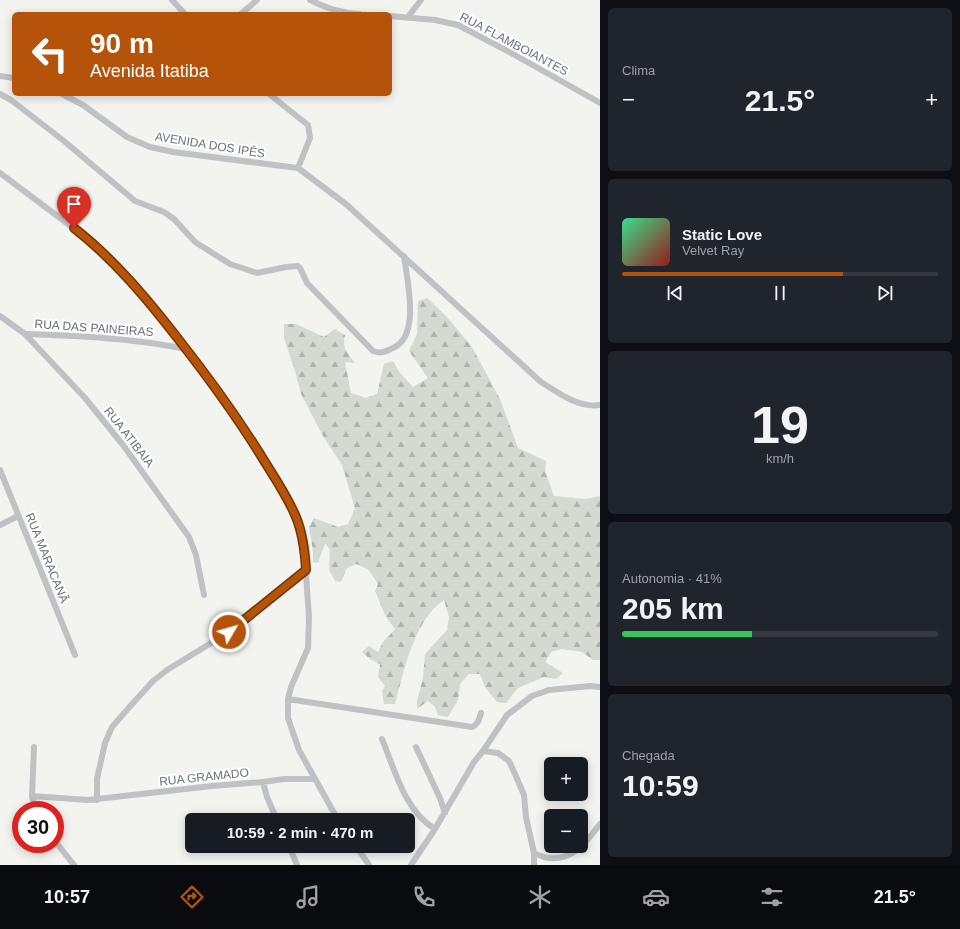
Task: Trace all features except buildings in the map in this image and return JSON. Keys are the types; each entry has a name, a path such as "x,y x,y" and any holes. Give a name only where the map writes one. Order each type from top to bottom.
{"street":[{"path":"172,0 183,12"},
{"path":"243,12 257,0"},
{"path":"310,0 330,10 342,12"},
{"path":"408,17 421,0"},
{"name":"RUA FLAMBOIANTES","path":"392,16 435,20 458,25 600,103"},
{"path":"0,76 12,78"},
{"path":"0,94 11,100 64,141 135,201 164,212 174,219 195,242 230,264 257,273 298,266 307,283 373,351 381,353 398,346 407,334 410,323 409,298 404,256"},
{"name":"AVENIDA DOS IPÊS","path":"66,96 83,105 127,137 150,147 173,152 298,168"},
{"path":"272,96 308,125 310,138 298,168 347,205 541,382 565,397 579,403 600,404"},
{"path":"0,173 84,236 114,264 154,308 236,415 280,486 296,517 304,546 309,617 308,648 294,680 288,699 288,718 299,750 334,813"},
{"name":"RUA ATIBAIA","path":"0,316 25,334 89,404 122,445 189,537 196,555 204,595"},
{"name":"RUA DAS PAINEIRAS","path":"25,334 75,336 157,343 186,349"},
{"name":"RUA MARACANÃ","path":"0,470 75,655"},
{"path":"0,525 18,516"},
{"path":"97,800 97,779 105,743 112,727 139,696 167,670 229,632 306,570"},
{"path":"411,865 445,813 474,762 507,715 532,696 549,690 590,686 600,687"},
{"path":"288,699 472,727 479,721 481,713"},
{"path":"382,739 402,789 414,811 435,829"},
{"path":"33,801 34,747"},
{"path":"416,747 440,798 445,813"},
{"path":"483,751 498,753 509,761 524,795 526,817 534,853 534,865"},
{"name":"RUA GRAMADO","path":"32,796 97,800 284,779 314,779"},
{"path":"263,782 267,797 274,813"},
{"path":"534,853 548,858 560,858 572,854 587,841 600,824"},
{"path":"64,852 74,865"},
{"path":"292,853 297,865"},
{"path":"361,853 369,865"}],"green space":[{"path":"427,298 446,316 472,347 500,399 518,448 546,461 545,471 554,496 586,499 600,496 600,660 593,660 582,652 562,649 551,652 545,662 563,673 556,679 544,677 518,688 506,703 497,702 485,687 480,674 469,674 460,684 458,700 448,717 438,715 435,707 428,701 417,709 417,701 423,678 425,654 447,630 449,617 444,600 425,620 418,633 407,662 395,704 384,704 382,691 385,686 378,677 380,664 370,659 362,652 369,646 378,652 383,642 395,629 386,617 375,591 378,584 368,569 356,564 347,568 341,582 335,581 329,570 330,550 325,543 318,563 313,562 313,551 309,527 314,518 338,527 348,524 355,508 342,465 323,436 301,394 284,338 284,324 296,324 324,337 335,329 345,335 344,343 346,350 355,363 345,362 351,393 366,398 377,394 384,364 393,361 400,373 413,387 428,378 409,351 417,334 418,301"}],"route":[{"path":"74,228 119,269 154,308 186,349 236,415 280,486 296,517 304,546 306,570 229,632"}]}
